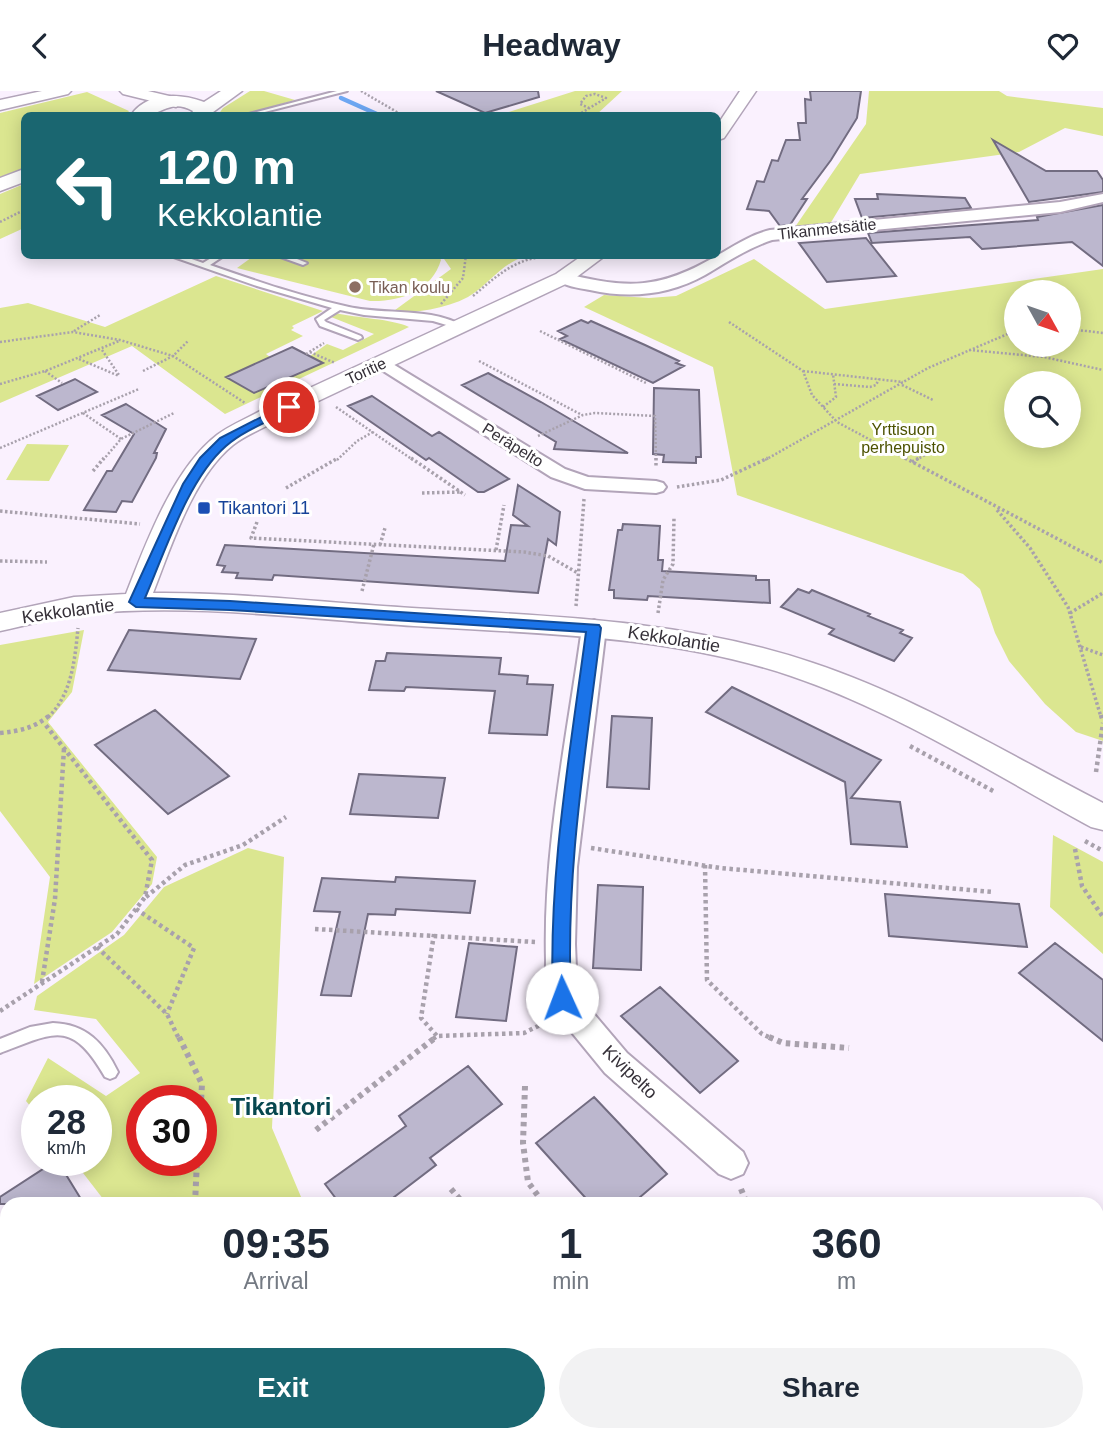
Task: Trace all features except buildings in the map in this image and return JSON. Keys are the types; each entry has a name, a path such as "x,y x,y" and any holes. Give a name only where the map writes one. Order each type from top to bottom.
{"main road":[{"path":"145,112 160,104 179,102 218,91"},
{"path":"202,112 233,91"},
{"path":"179,102 197,104 201,112"},
{"path":"0,185 21,175"}],"street":[{"path":"0,105 63,91"},
{"path":"128,91 179,102"},
{"path":"721,131 748,91"},
{"path":"110,92 134,104 140,112"},
{"name":"Tikanmetsätie","path":"721,257 750,240 770,235 1059,207 1103,198"},
{"name":"Toritie","path":"136,602 190,484 204,461 224,441 268,417 563,278 591,259"},
{"name":"Tikanmetsätie","path":"563,278 609,289 651,288 679,281 717,259"},
{"name":"Peräpelto","path":"383,363 558,473 585,483 656,487"},
{"name":"Kekkolantie","path":"0,622 82,606 136,602 585,617 717,645 806,670 897,709 1103,818"},
{"name":"Kivipelto","path":"585,617 560,944 562,998 616,1063 731,1164"}],"lane":[{"path":"260,112 345,91"},
{"path":"183,259 339,307 387,315 438,317 460,327"},
{"path":"204,266 215,259"},
{"path":"290,259 303,263"},
{"path":"339,307 320,319 323,324 358,338"},
{"path":"0,1046 20,1035 54,1029 82,1036 110,1072"}],"path":[{"path":"361,91 397,112"},
{"path":"583,112 606,98 596,93 586,96 580,104 589,108"},
{"path":"0,222 21,212"},
{"path":"438,317 442,300 460,284 468,264 467,259"},
{"path":"73,332 100,315"},
{"path":"729,322 803,371 903,383 933,400"},
{"path":"540,331 646,383"},
{"path":"1082,331 1103,333"},
{"path":"0,342 73,332 120,340 173,356 252,407"},
{"path":"515,446 583,415 595,413 655,416 656,487 698,487 722,482 837,422 903,383 992,338 1004,335"},
{"path":"0,384 79,359 120,340"},
{"path":"143,371 173,356 188,341"},
{"path":"324,343 308,353 340,365"},
{"path":"79,359 119,376 102,350"},
{"path":"968,350 1004,353"},
{"path":"1040,357 1103,370"},
{"path":"479,361 583,415"},
{"path":"45,371 61,383"},
{"path":"803,371 812,395 837,422 1103,563"},
{"path":"823,407 836,397 833,374"},
{"path":"834,384 870,387 876,385 879,379"},
{"path":"0,449 139,389"},
{"path":"340,410 463,493 422,493"},
{"path":"82,412 121,439"},
{"path":"93,471 121,439 174,413"},
{"path":"286,488 332,464 357,441 373,432"},
{"path":"911,462 940,447"},
{"path":"585,483 578,573 585,617"},
{"path":"496,550 504,505"},
{"path":"994,507 1030,548 1070,613 1103,722 1096,772"},
{"path":"0,511 141,524"},
{"path":"658,613 662,582 666,571 673,564 674,518"},
{"path":"257,522 251,538 496,550 548,557 578,573"},
{"path":"380,545 385,528"},
{"path":"361,593 374,544"},
{"path":"0,561 47,562"},
{"path":"1070,613 1103,593"},
{"path":"0,733 13,734 44,723 66,693 76,657 79,625"},
{"path":"1081,647 1103,655"},
{"path":"44,723 152,860 145,897"},
{"path":"902,741 996,793"},
{"path":"42,983 56,886 64,748"},
{"path":"0,1011 117,934 145,897 185,865 243,845 286,817"},
{"path":"1079,838 1103,851"},
{"path":"566,845 705,865 993,892"},
{"path":"1075,849 1076,876 1103,917"},
{"path":"705,865 707,979 762,1034 783,1043 849,1048"},
{"path":"136,909 194,948 167,1014"},
{"path":"315,929 434,934 560,944"},
{"path":"434,934 421,1018 437,1036"},
{"path":"97,947 167,1014 202,1085"},
{"path":"316,1130 437,1036 524,1033 573,1010"},
{"path":"525,1086 523,1143 528,1182 539,1197"},
{"path":"195,1197 196,1176"},
{"path":"451,1189 458,1197"}],"green space":[{"path":"250,91 264,91 295,100 253,112 220,112"},
{"path":"575,91 622,91 599,112 508,112"},
{"path":"869,91 999,91 1007,96 1103,108 1103,136 1065,128 1019,152 860,174 830,224 795,227 866,124"},
{"path":"87,92 129,111 21,112 21,169 0,179 0,113"},
{"path":"21,185 21,229 0,239 0,194"},
{"name":"Tikan koulu","path":"249,259 441,260 437,271 422,287 403,297 381,301 370,301 237,268"},
{"path":"444,259 518,259 503,268 476,292 450,305 391,313 451,269"},
{"name":"Yrttisuon perhepuisto","path":"754,259 825,309 1004,283 1004,357 1082,357 1082,280 1027,280 1103,269 1103,741 1076,732 1045,704 1009,661 995,633 980,589 963,574 737,495 713,367 584,307 604,295 649,298 676,296"},
{"path":"216,276 323,311 292,326 294,328 291,330 303,336 266,354 270,357 227,376 254,393 281,378 285,380 322,363 310,356 327,344 343,350 374,334 331,317 336,313 409,327 225,414 132,346 0,403 0,308 28,303 105,327"},
{"path":"27,444 69,445 49,481 6,480"},
{"path":"84,630 72,692 48,722 157,857 152,884 112,932 34,984 50,877 0,811 0,645"},
{"path":"1053,835 1103,862 1103,954 1050,907"},
{"path":"248,848 284,857 272,1128 301,1197 102,1197 85,1176 112,1176 112,1092 140,1073 96,1019 34,1010 37,996 124,935 164,887"},
{"path":"48,1058 89,1085 34,1085"}],"waterway":[{"path":"341,98 372,112"}],"place":[{"name":"Tikan koulu","path":"355,287"},
{"name":"Tikantori 11","path":"204,508"}],"district":[{"name":"Tikantori","path":"281,1106"}],"route":[{"path":"289,407 224,441 204,461 190,484 136,602 230,605 594,628 563,867 560,944 562,998"}]}
